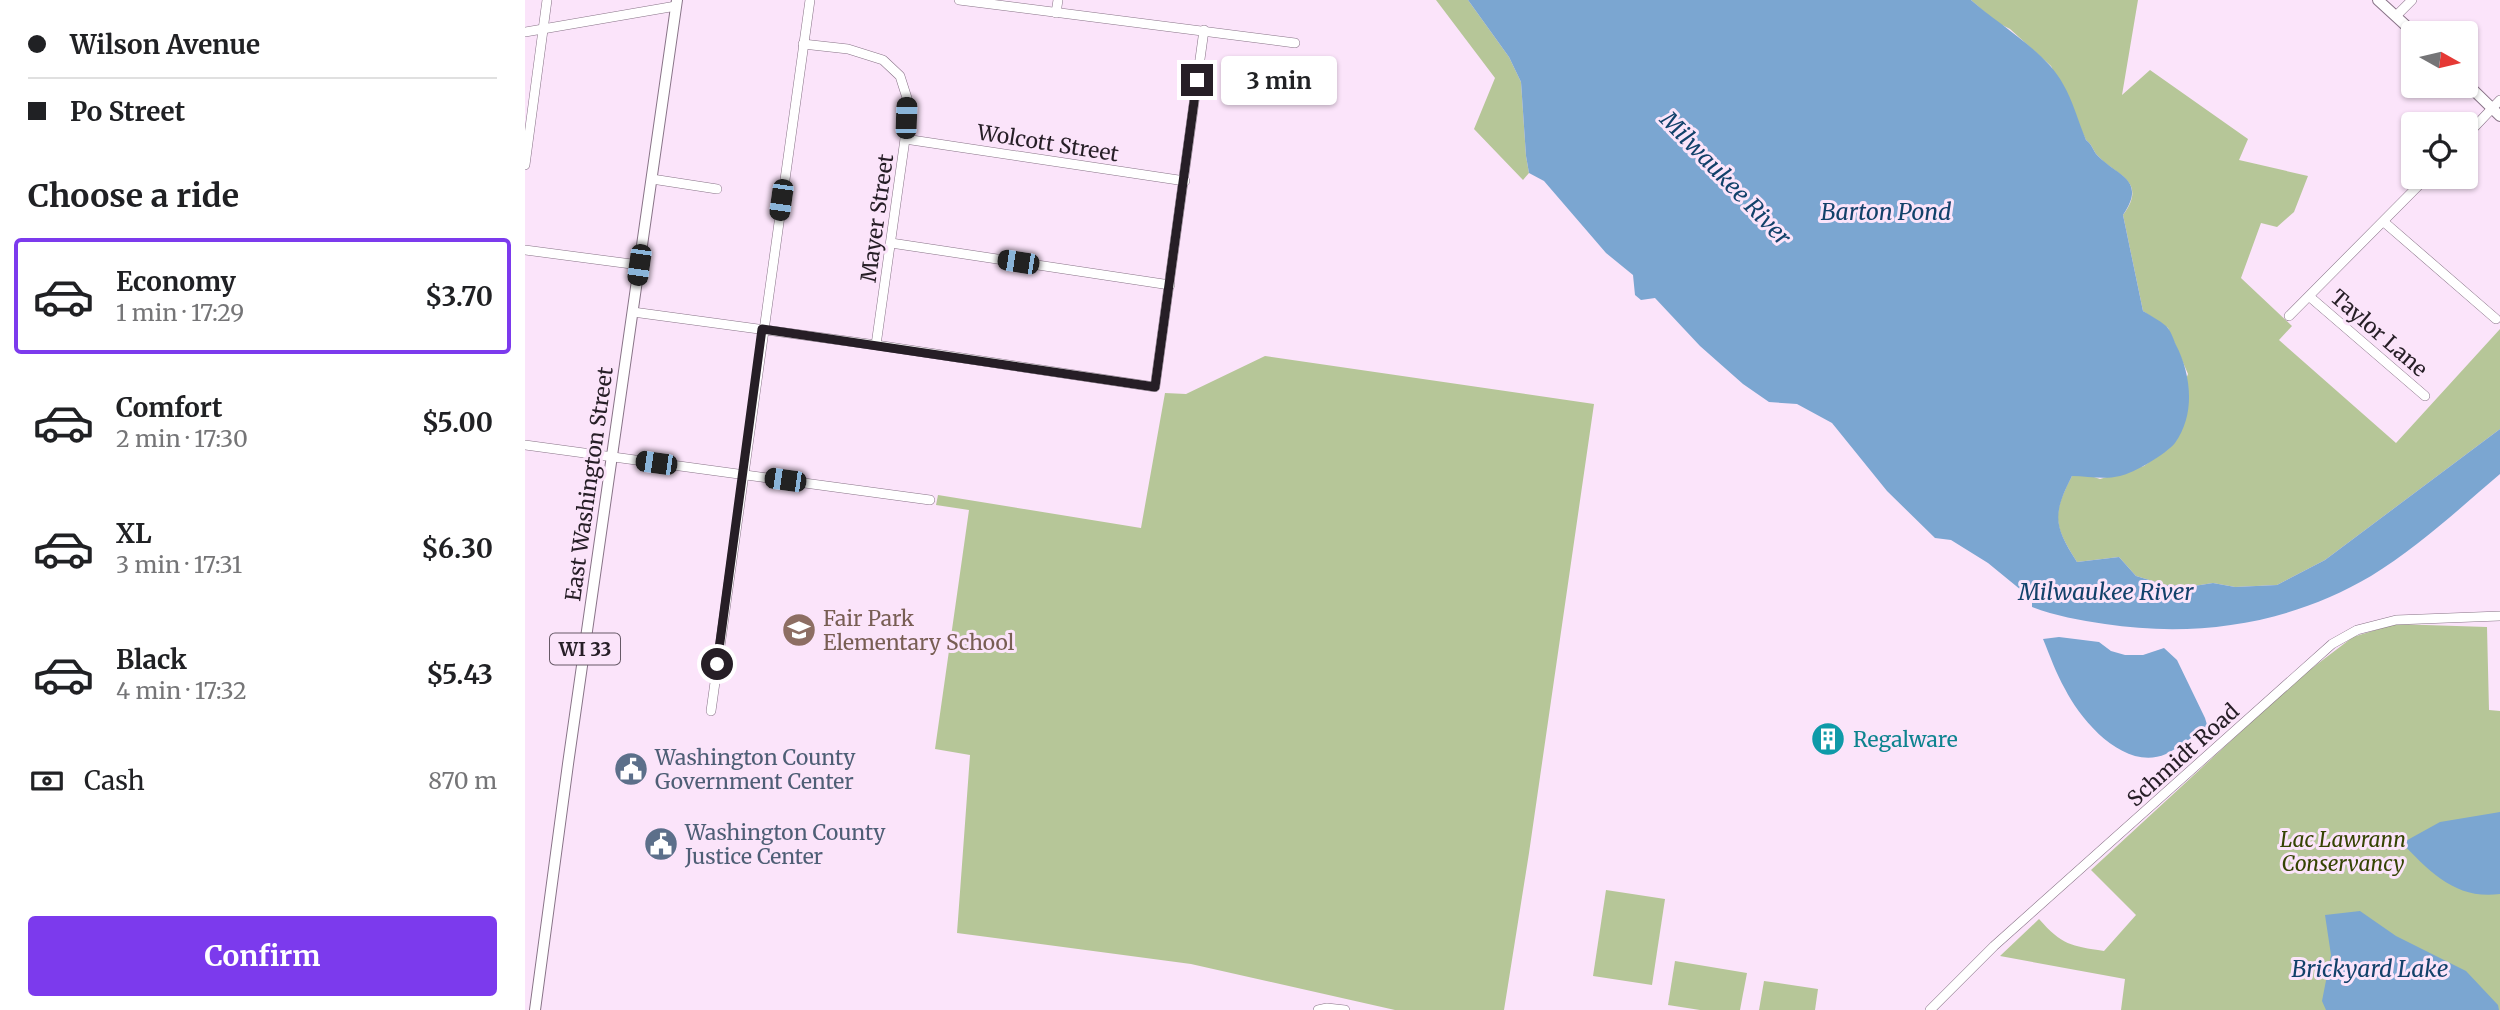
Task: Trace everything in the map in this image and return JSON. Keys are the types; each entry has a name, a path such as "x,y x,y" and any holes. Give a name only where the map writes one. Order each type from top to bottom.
{"main road":[{"path":"2378,0 2401,21"},
{"name":"East Washington Street","path":"535,1010 676,2"},
{"path":"2478,93 2497,108"}],"street":[{"path":"525,165 548,0"},
{"path":"711,711 762,329 810,0"},
{"path":"960,0 1295,43"},
{"path":"1056,13 1058,0"},
{"path":"2396,16 2412,0"},
{"path":"525,32 676,2"},
{"path":"633,312 1155,387 1204,30"},
{"name":"Mayer Street","path":"803,44 848,49 883,60 900,76 907,98 905,139 876,345"},
{"path":"2478,125 2497,108"},
{"name":"Wolcott Street","path":"905,139 1185,181"},
{"path":"652,179 717,189"},
{"path":"2288,316 2416,189"},
{"path":"2384,222 2496,319"},
{"path":"891,243 1170,285"},
{"path":"525,250 639,265"},
{"name":"Taylor Lane","path":"2310,297 2425,396"},
{"path":"525,445 930,500"},
{"name":"Schmidt Road","path":"1930,1010 1994,946 2332,644 2357,630 2396,620 2500,616"},
{"path":"1318,1010 1345,1010"}],"green space":[{"path":"1436,0 1468,0 1509,57 1521,82 1529,173 1523,180 1474,129 1495,78"},
{"path":"1971,0 2138,0 2122,95 2150,70 2248,139 2239,160 2308,176 2294,212 2277,227 2261,223 2241,278 2292,326 2279,340 2396,443 2500,329 2500,429 2325,560 2277,585 2166,585 2136,576 2119,557 2077,562 2064,539 2058,520 2061,501 2072,476 2100,479 2144,466 2157,456 2188,374 2168,328 2143,311 2123,215 2130,204 2132,194 2127,180 2106,164 2086,140 2051,66 2010,29 1996,22"},
{"path":"1265,356 1594,404 1504,1010 1395,1010 1191,964 957,933 970,755 935,749 969,510 936,505 938,495 1141,528 1165,393 1186,394"},
{"name":"Lac Lawrann Conservancy","path":"2395,624 2487,627 2489,710 2500,711 2500,1010 2121,1010 2125,979 2000,956 2039,919 2068,943 2104,951 2136,915 2091,870 2299,678 2353,637"},
{"path":"1606,890 1665,899 1652,985 1593,976"},
{"path":"1675,961 1747,973 1740,1010 1700,1010 1668,1005"},
{"path":"1764,981 1818,989 1815,1010 1759,1010"}],"water":[{"name":"Barton Pond","path":"1468,0 1971,0 2034,50 2063,84 2086,140 2097,155 2121,174 2131,186 2130,203 2123,215 2143,311 2171,332 2188,381 2189,407 2186,420 2182,432 2171,447 2120,476 2072,476 2061,501 2058,520 2064,539 2077,562 2119,557 2136,576 2166,585 2277,585 2325,560 2500,429 2500,474 2421,541 2371,576 2308,606 2275,616 2208,628 2140,628 2077,619 2032,607 2032,599 1988,563 1951,540 1935,538 1887,491 1832,423 1797,404 1769,402 1743,384 1700,346 1655,298 1641,300 1635,295 1633,275 1606,253 1544,181 1529,173 1521,82 1509,57"},
{"path":"2059,637 2099,642 2111,651 2125,655 2143,655 2164,648 2177,660 2208,728 2166,754 2151,758 2120,750 2093,728 2072,702 2043,639"},
{"path":"2500,812 2500,894 2470,893 2445,882 2402,843 2440,822"},
{"name":"Brickyard Lake","path":"2360,911 2396,936 2466,971 2498,1005 2499,1010 2326,1010 2322,1001 2331,955 2325,915"}],"place":[{"name":"Fair Park Elementary School","path":"799,630"},
{"name":"Regalware","path":"1828,739"},
{"name":"Washington County Government Center","path":"631,769"},
{"name":"Washington County Justice Center","path":"661,844"}],"route":[{"path":"717,664 762,329 1155,387 1197,80"}],"water label":[{"name":"Milwaukee River","path":"1726,178"},
{"name":"Milwaukee River","path":"2106,591"}]}
